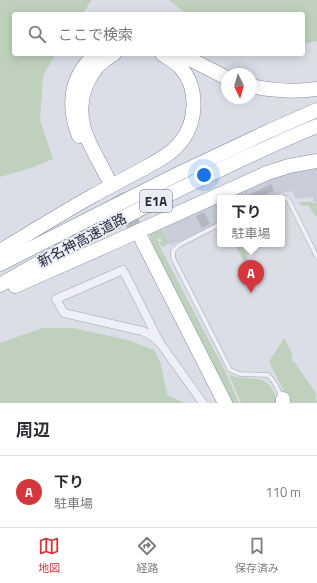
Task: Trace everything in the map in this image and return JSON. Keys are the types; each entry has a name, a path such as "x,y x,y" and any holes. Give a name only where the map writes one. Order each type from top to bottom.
{"highway":[{"path":"94,56 80,73 74,89 72,106 73,117 79,136 105,179 84,129 82,98 84,87 95,68 111,56"},
{"path":"0,251 68,209 158,160 179,144 190,125 194,103 192,90 188,78 181,68 165,56"},
{"path":"184,56 221,75"},
{"path":"257,87 282,91 317,89"},
{"name":"新名神高速道路","path":"0,264 178,174 317,110"},
{"name":"新名神高速道路","path":"0,285 114,222 180,189 317,126"},
{"path":"218,195 267,173 289,166 317,161"},
{"path":"0,294 20,283 217,196"},
{"path":"216,403 138,241 225,403"}],"street":[{"path":"160,343 151,335 142,331 64,313 56,299 123,270 160,343 203,403"}],"lane":[{"path":"285,198 288,199 317,256"},
{"path":"217,226 179,245 173,251 173,258 230,370 240,374 268,375 274,382 283,401"}],"shaded area":[{"path":"317,166 317,202 313,202 313,197 296,199 292,191 275,195 232,195 268,179"},
{"path":"217,201 217,223 171,245 162,227"}],"green space":[{"path":"0,0 92,0 83,12 12,12 12,56 55,56 43,76 40,120 53,159 31,168 0,177"},
{"path":"169,0 317,0 317,41 305,44 305,12 183,11"},
{"path":"299,202 317,203 317,216 315,216 309,206 300,205"},
{"path":"161,227 170,243 162,247 159,242 162,241 160,238 157,239 161,249 225,371 239,403 233,403 156,254 149,233"},
{"path":"236,247 243,247 250,268 247,263 245,264"},
{"path":"42,328 73,328 128,340 154,350 161,364 167,395 185,403 0,403 0,343"},
{"path":"284,338 293,356 291,357 293,362 295,362 317,396 315,397 317,403 290,403 269,362"},
{"path":"229,375 264,381 270,385 278,403 241,403"}],"building":[{"path":"271,184 274,191 265,195 250,195"},
{"path":"204,212 210,224 202,228 196,216"}],"tunnel":[{"path":"107,177 142,240"}],"place":[{"name":"下り","path":"251,293"}]}
